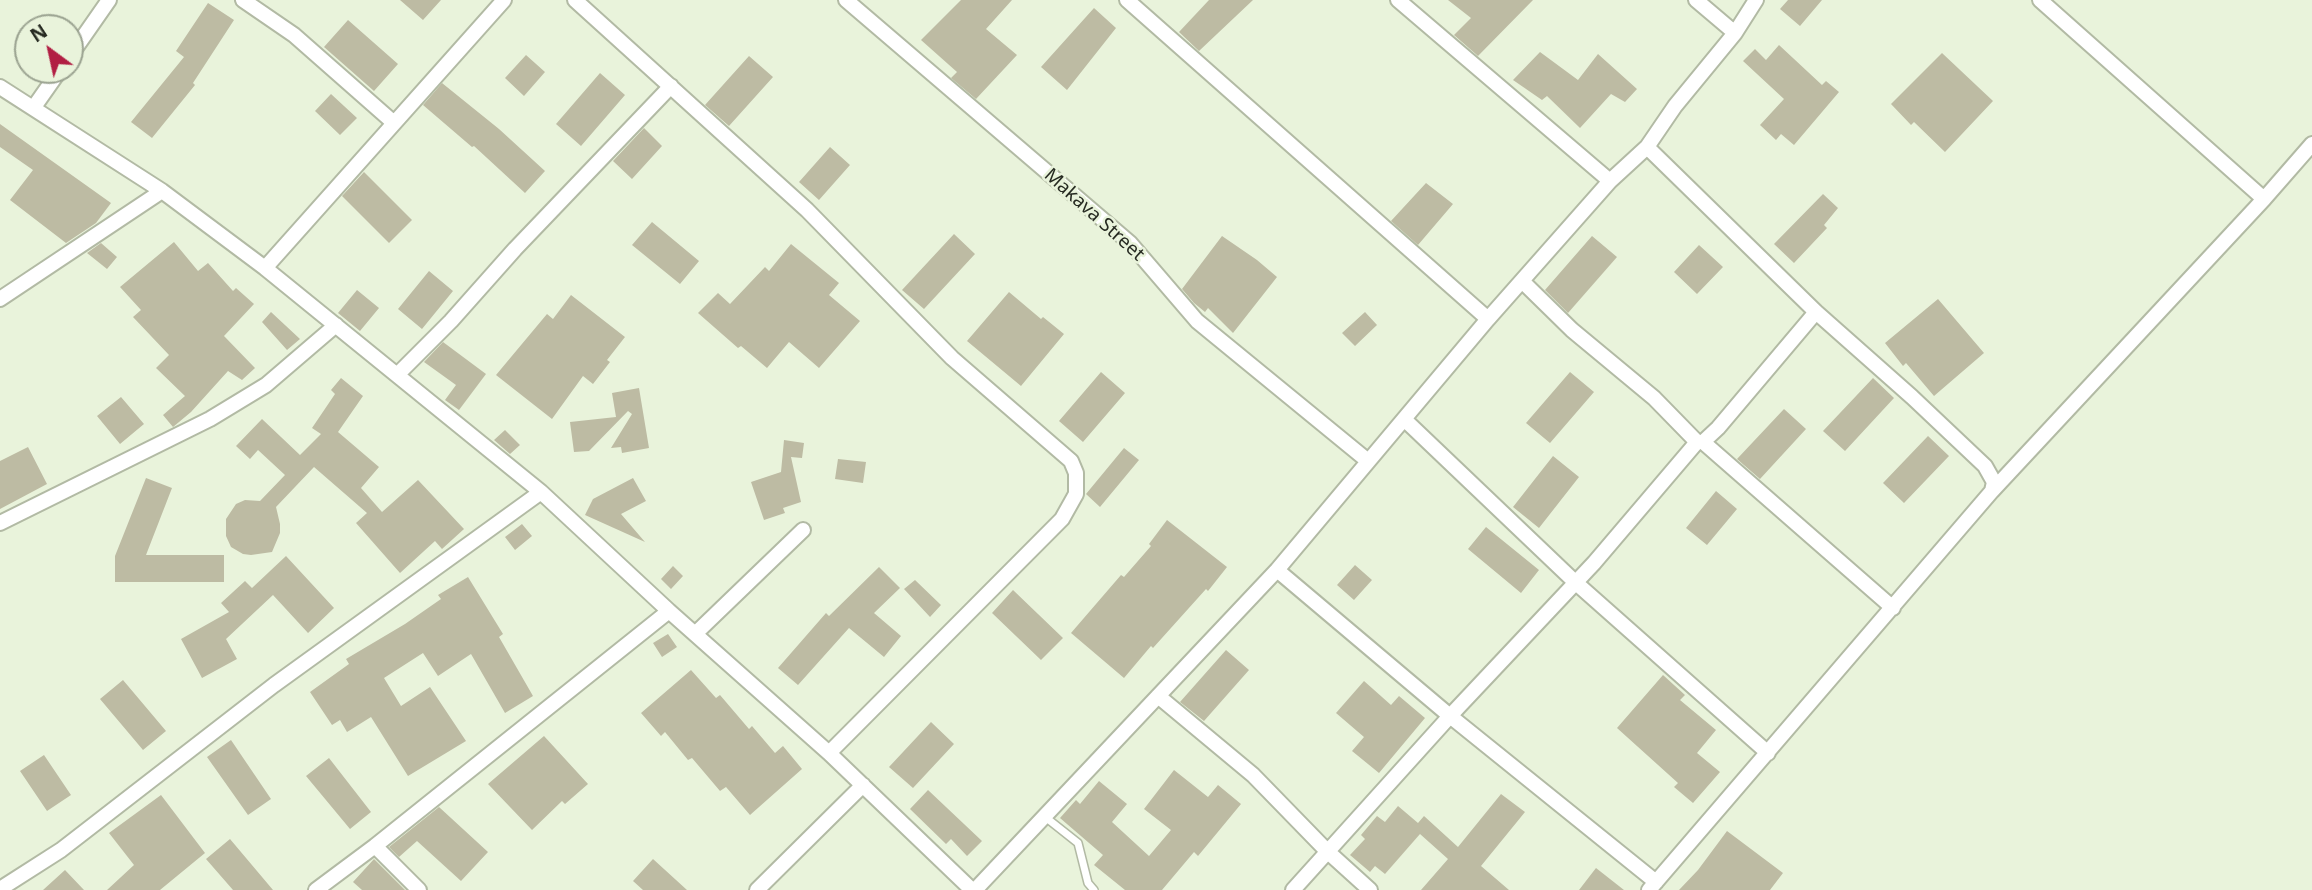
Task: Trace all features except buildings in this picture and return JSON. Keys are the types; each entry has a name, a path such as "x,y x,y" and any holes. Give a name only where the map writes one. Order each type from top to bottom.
{"street":[{"path":"84,35 109,0"},
{"path":"243,0 294,35 394,123"},
{"path":"265,268 504,0"},
{"path":"575,0 807,210 952,358 1071,461 1076,473 1076,494 1062,519 829,753"},
{"name":"Makava Street","path":"846,0 1130,243 1196,321 1368,461"},
{"path":"1127,0 1488,319"},
{"path":"1398,0 1610,181"},
{"path":"1696,0 1735,33"},
{"path":"0,87 162,191 265,268 541,492 669,611 829,753 974,890 1277,570 1488,319 1610,181 1647,147 1675,106 1735,33 1756,0"},
{"path":"2040,0 2264,199"},
{"path":"34,107 50,84"},
{"path":"397,375 671,86"},
{"path":"1277,570 1652,886 1992,491 2312,144"},
{"path":"1647,147 1816,312 1985,466 1994,482 1992,491"},
{"path":"0,299 162,191"},
{"path":"1522,281 1572,330 1654,398 1700,442 1893,608"},
{"path":"1293,890 1700,442 1718,428 1816,312"},
{"path":"0,523 209,419 266,386 336,325"},
{"path":"1404,419 1575,582 1768,752"},
{"path":"0,889 61,850 274,685 541,492"},
{"path":"696,633 803,530"},
{"path":"316,890 669,611"},
{"path":"1158,696 1253,775 1370,890"},
{"path":"758,890 863,785"},
{"path":"375,846 419,890"}],"lane":[{"path":"1044,816 1077,843 1088,883 1094,890"}]}
